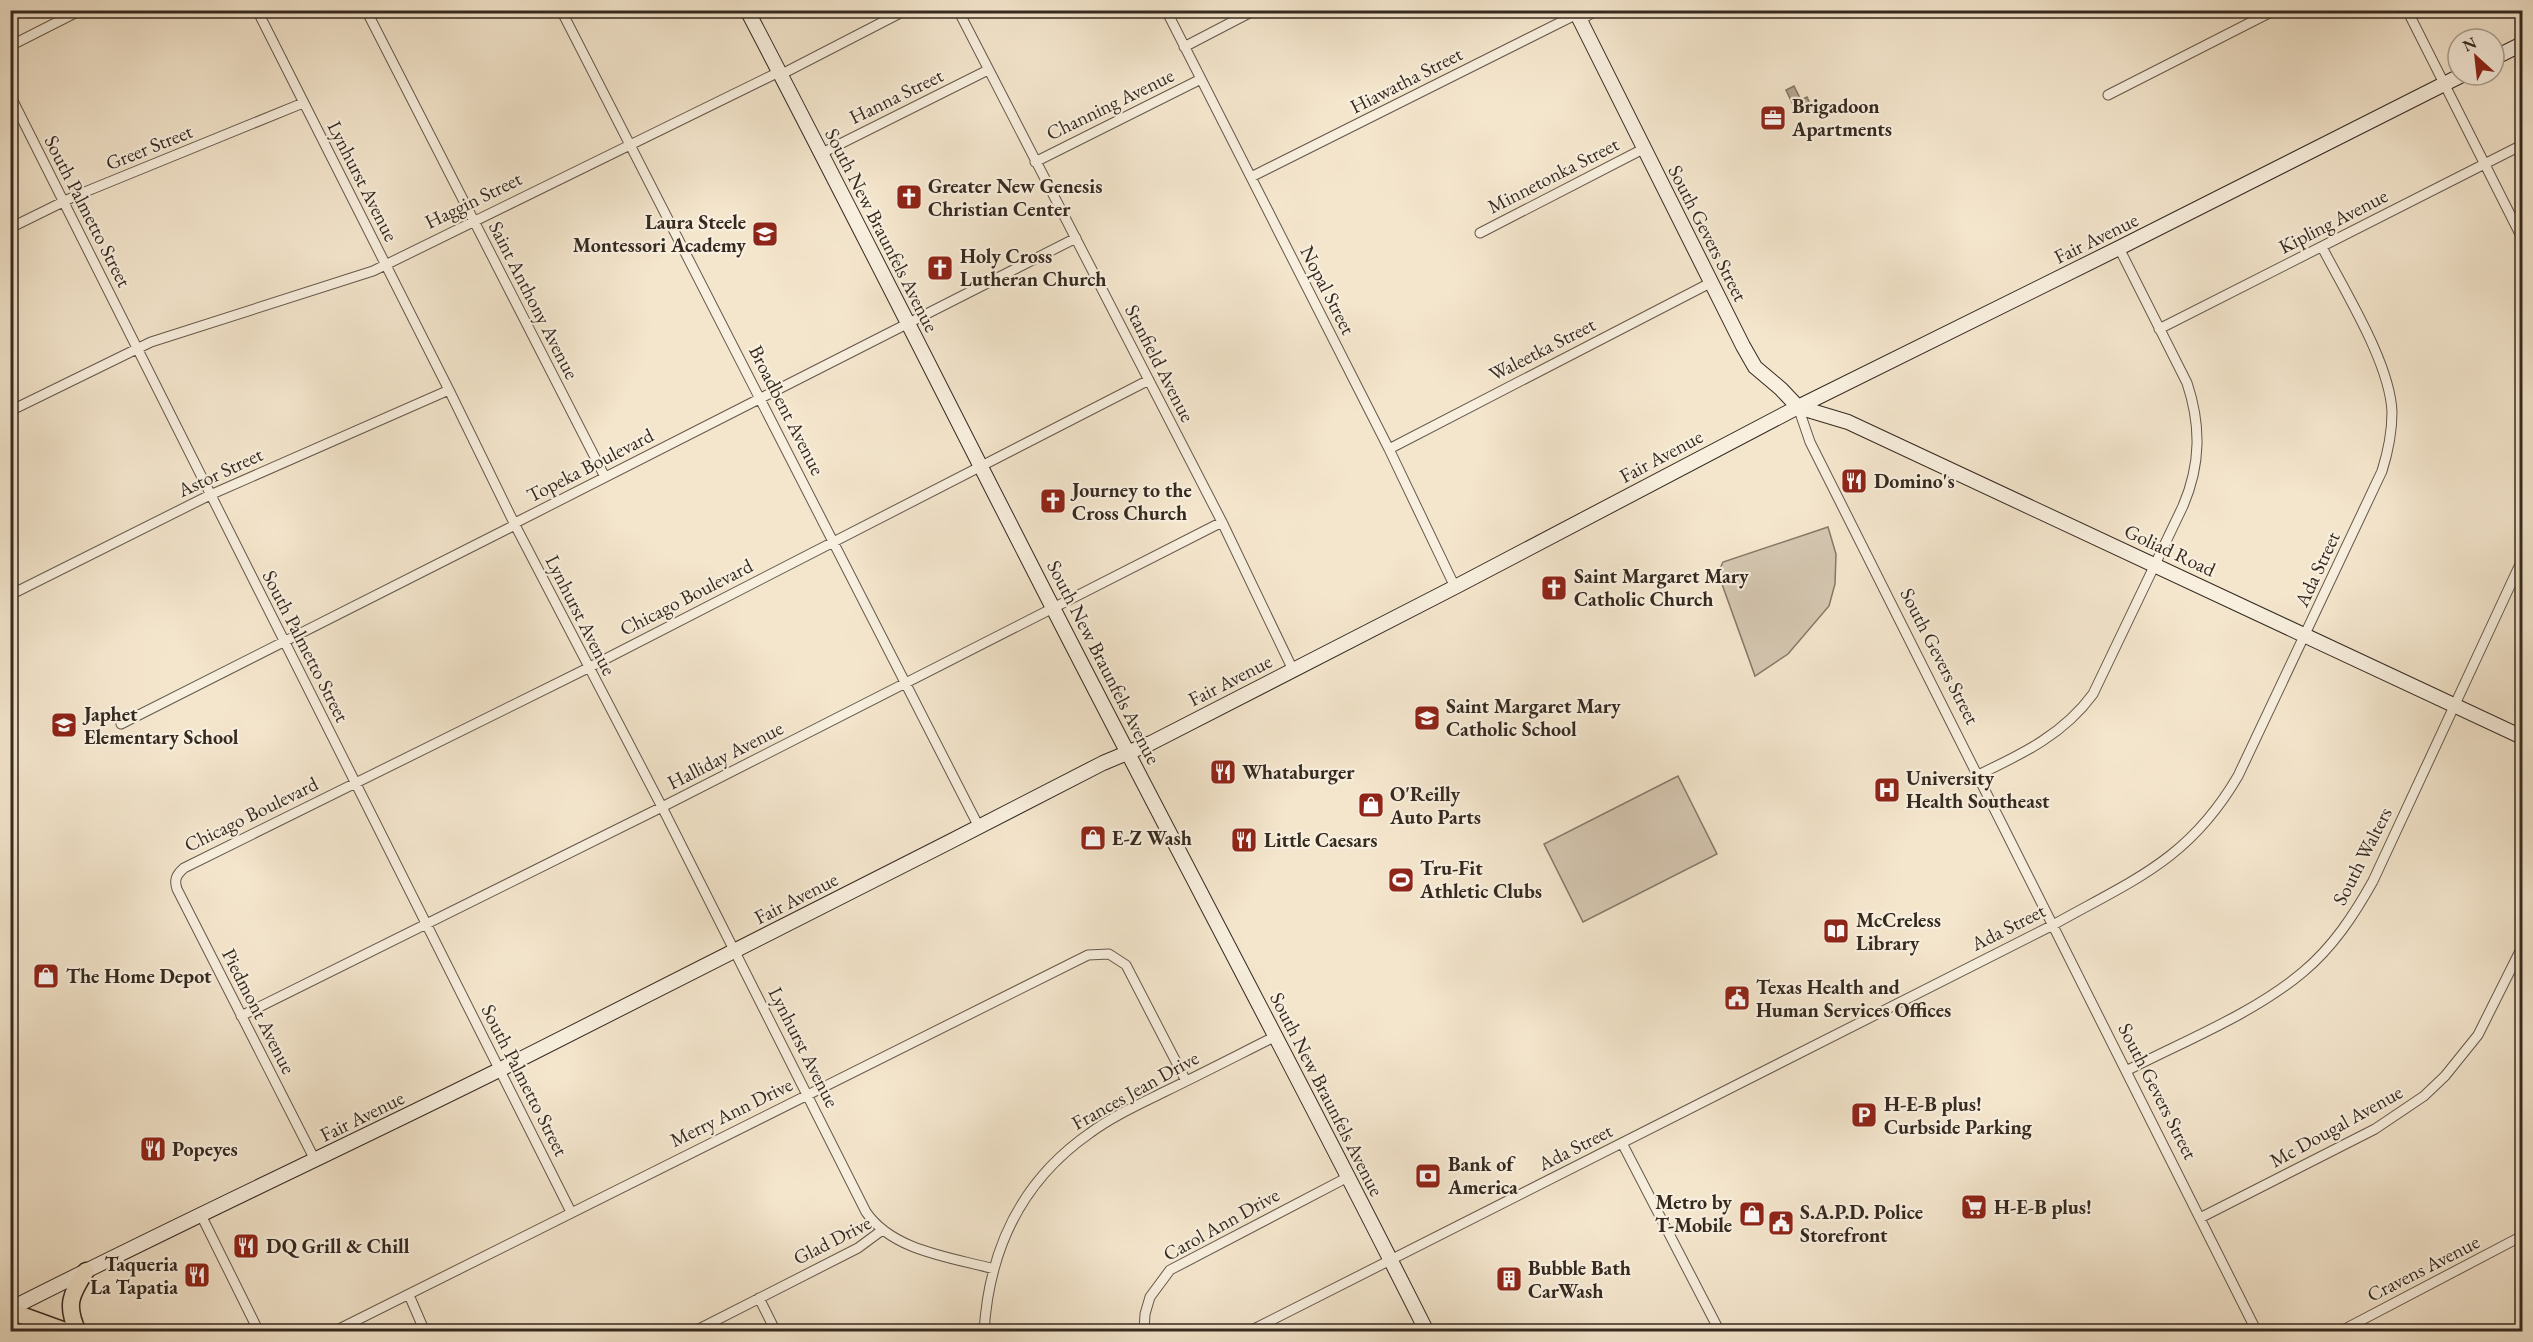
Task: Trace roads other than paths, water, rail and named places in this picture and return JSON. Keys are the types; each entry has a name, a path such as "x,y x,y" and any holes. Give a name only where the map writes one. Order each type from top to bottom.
{"highway":[{"path":"78,1332 70,1307 72,1293 86,1271"},
{"path":"10,1310 68,1332"}],"main road":[{"name":"South New Braunfels Avenue","path":"747,10 1276,1036 1426,1332"},
{"name":"South Gevers Street","path":"1577,15 1755,367 1782,389 1798,407"},
{"path":"2506,52 2523,44"},
{"name":"Fair Avenue","path":"10,1310 200,1213 500,1070 1103,763 1129,753 1293,670 1798,407 2444,84"},
{"name":"Goliad Road","path":"1798,407 1848,422 2523,737"}],"street":[{"path":"10,46 81,10"},
{"path":"258,13 270,10"},
{"name":"Saint Anthony Avenue","path":"366,10 605,477"},
{"name":"Broadbent Avenue","path":"561,10 979,827"},
{"name":"Haggin Street","path":"10,411 136,347 372,271 472,220 906,10"},
{"name":"Stanfield Avenue","path":"958,10 1222,522 1293,670"},
{"name":"Nopal Street","path":"1166,10 1389,449 1455,587"},
{"name":"Channing Avenue","path":"1184,47 1255,10"},
{"name":"Hiawatha Street","path":"1251,177 1577,15 1597,10"},
{"path":"2108,95 2275,10"},
{"path":"2407,10 2523,238"},
{"name":"Lynhurst Avenue","path":"258,13 515,525 662,807 866,1212 881,1231"},
{"name":"Hanna Street","path":"820,154 988,70"},
{"name":"Channing Avenue","path":"1035,162 1201,79"},
{"name":"South Palmetto Street","path":"10,95 571,1212"},
{"name":"Greer Street","path":"10,228 63,202 303,103"},
{"name":"Kipling Avenue","path":"2159,329 2523,146"},
{"name":"Minnetonka Street","path":"1480,233 1643,149"},
{"name":"Topeka Boulevard","path":"121,724 1076,238"},
{"name":"Ada Street","path":"1248,1332 2053,925 2159,866 2194,836 2211,818 2238,776 2382,471 2392,426 2390,398 2383,370 2322,247"},
{"path":"1978,776 2042,743 2061,729 2083,707 2101,681 2190,491 2198,445 2192,398 2187,383 2119,248"},
{"name":"Waleetka Street","path":"1389,449 1712,282"},
{"name":"Chicago Boulevard","path":"176,878 183,868 588,668 1149,380"},
{"name":"Astor Street","path":"10,596 210,495 449,390"},
{"name":"South Gevers Street","path":"1798,407 1810,442 2257,1332"},
{"name":"Halliday Avenue","path":"241,1016 662,807 1222,522"},
{"name":"South Walters","path":"2126,1071 2258,1004 2304,971 2343,930 2364,898 2523,560"},
{"name":"Piedmont Avenue","path":"176,878 177,889 315,1160"},
{"name":"Mc Dougal Avenue","path":"2199,1218 2375,1130 2424,1096 2445,1076 2478,1035 2523,946"},
{"name":"Merry Ann Drive","path":"333,1332 808,1094 1098,952 1119,958 1126,966 1186,1081"},
{"name":"Frances Jean Drive","path":"984,1332 994,1269 1007,1230 1020,1207 1052,1165 1091,1131 1276,1036"},
{"path":"1622,1143 1720,1332"},
{"name":"Carol Ann Drive","path":"1144,1332 1145,1314 1150,1298 1170,1270 1348,1177"},
{"path":"200,1213 259,1332"},
{"name":"Glad Drive","path":"693,1332 858,1248 881,1231 911,1246 994,1269"},
{"name":"Cravens Avenue","path":"2339,1332 2523,1236"},
{"path":"409,1294 425,1332"},
{"path":"759,1298 776,1332"}],"water":[{"path":"1794,86 1801,100 1807,97 1811,106 1797,113 1786,90"}],"place":[{"name":"Brigadoon Apartments","path":"1773,118"},
{"name":"Greater New Genesis Christian Center","path":"909,197"},
{"name":"Laura Steele Montessori Academy","path":"765,234"},
{"name":"Holy Cross Lutheran Church","path":"940,268"},
{"name":"Domino's","path":"1854,481"},
{"name":"Journey to the Cross Church","path":"1053,501"},
{"name":"Saint Margaret Mary Catholic Church","path":"1554,588"},
{"name":"Saint Margaret Mary Catholic School","path":"1427,718"},
{"name":"Japhet Elementary School","path":"64,725"},
{"name":"Whataburger","path":"1223,772"},
{"name":"University Health Southeast","path":"1887,790"},
{"name":"O'Reilly Auto Parts","path":"1371,805"},
{"name":"E-Z Wash","path":"1093,838"},
{"name":"Little Caesars","path":"1244,840"},
{"name":"Tru-Fit Athletic Clubs","path":"1401,880"},
{"name":"McCreless Library","path":"1836,931"},
{"name":"The Home Depot","path":"46,976"},
{"name":"Texas Health and Human Services Offices","path":"1737,998"},
{"name":"H-E-B plus! Curbside Parking","path":"1864,1115"},
{"name":"Popeyes","path":"153,1149"},
{"name":"Bank of America","path":"1428,1176"},
{"name":"H-E-B plus!","path":"1974,1207"},
{"name":"Metro by T-Mobile","path":"1752,1214"},
{"name":"S.A.P.D. Police Storefront","path":"1781,1223"},
{"name":"DQ Grill & Chill","path":"246,1246"},
{"name":"Taqueria La Tapatia","path":"197,1275"},
{"name":"Bubble Bath CarWash","path":"1509,1279"}]}
